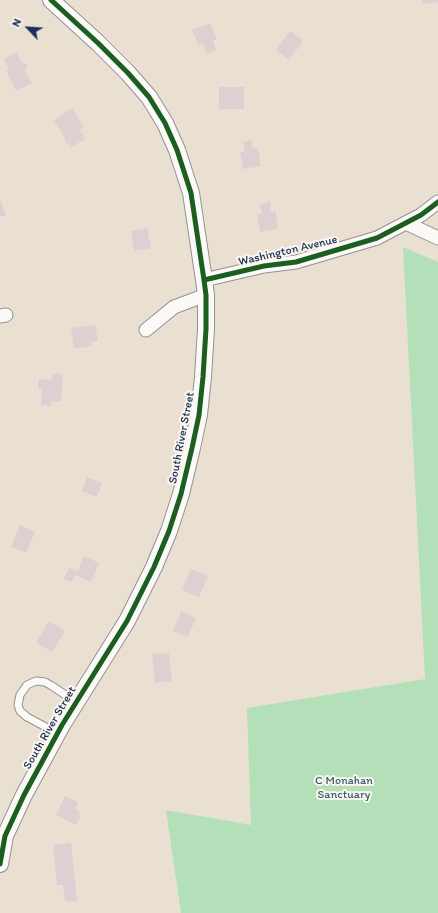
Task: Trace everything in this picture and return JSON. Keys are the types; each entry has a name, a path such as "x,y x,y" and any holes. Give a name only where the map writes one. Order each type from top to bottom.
{"street":[{"name":"South River Street","path":"0,858 5,836 24,795 57,733 127,621 142,594 169,531 181,494 199,415 206,329 205,287 191,193 177,150 165,122 149,97 128,73 51,0"},
{"name":"Washington Avenue","path":"146,330 174,307 205,287 264,266 296,262 377,238 421,216 438,202"},
{"path":"406,223 438,238"}],"lane":[{"path":"57,733 27,717 20,711 18,705 20,695 27,686 36,682 45,682 76,702"}],"green space":[{"name":"C Monahan Sanctuary","path":"403,247 438,262 438,913 181,913 166,810 251,825 247,708 425,679"}],"building":[{"path":"422,0 438,0 438,2 423,4"},
{"path":"210,23 217,39 213,41 216,50 207,54 203,44 199,46 192,30"},
{"path":"290,31 303,41 289,60 276,50"},
{"path":"17,52 22,63 27,65 25,71 32,83 16,91 6,70 9,69 4,59"},
{"path":"219,87 244,87 244,109 219,109"},
{"path":"72,108 84,127 80,130 85,139 72,147 69,143 67,144 54,120"},
{"path":"251,140 253,149 258,148 261,166 243,169 240,152 245,151 243,142"},
{"path":"0,199 6,215 0,217"},
{"path":"270,202 271,212 276,211 278,229 260,232 257,214 262,213 260,204"},
{"path":"147,228 151,248 134,251 131,231"},
{"path":"95,325 98,341 91,342 92,346 74,349 71,328"},
{"path":"53,373 63,374 61,402 51,401 51,406 41,405 42,390 38,389 39,379 52,380"},
{"path":"87,477 102,483 97,497 82,491"},
{"path":"20,525 35,532 26,553 11,547"},
{"path":"84,556 99,563 91,582 75,575 72,582 64,579 69,568 78,571"},
{"path":"191,569 208,576 199,597 182,590"},
{"path":"181,611 196,618 188,637 173,631"},
{"path":"49,621 65,631 52,652 36,642"},
{"path":"169,653 172,681 155,683 152,654"},
{"path":"65,796 78,802 75,809 79,811 78,815 81,816 76,825 56,815"},
{"path":"71,843 77,901 65,902 63,885 57,885 53,845"}],"cycle path":[{"path":"0,864 5,836 24,795 62,725 127,621 154,567 169,531 181,494 199,415 206,329 206,295 191,193 177,150 165,123 149,97 128,73 51,0"},
{"path":"204,280 264,266 296,262 377,238 421,215 438,202"}]}
